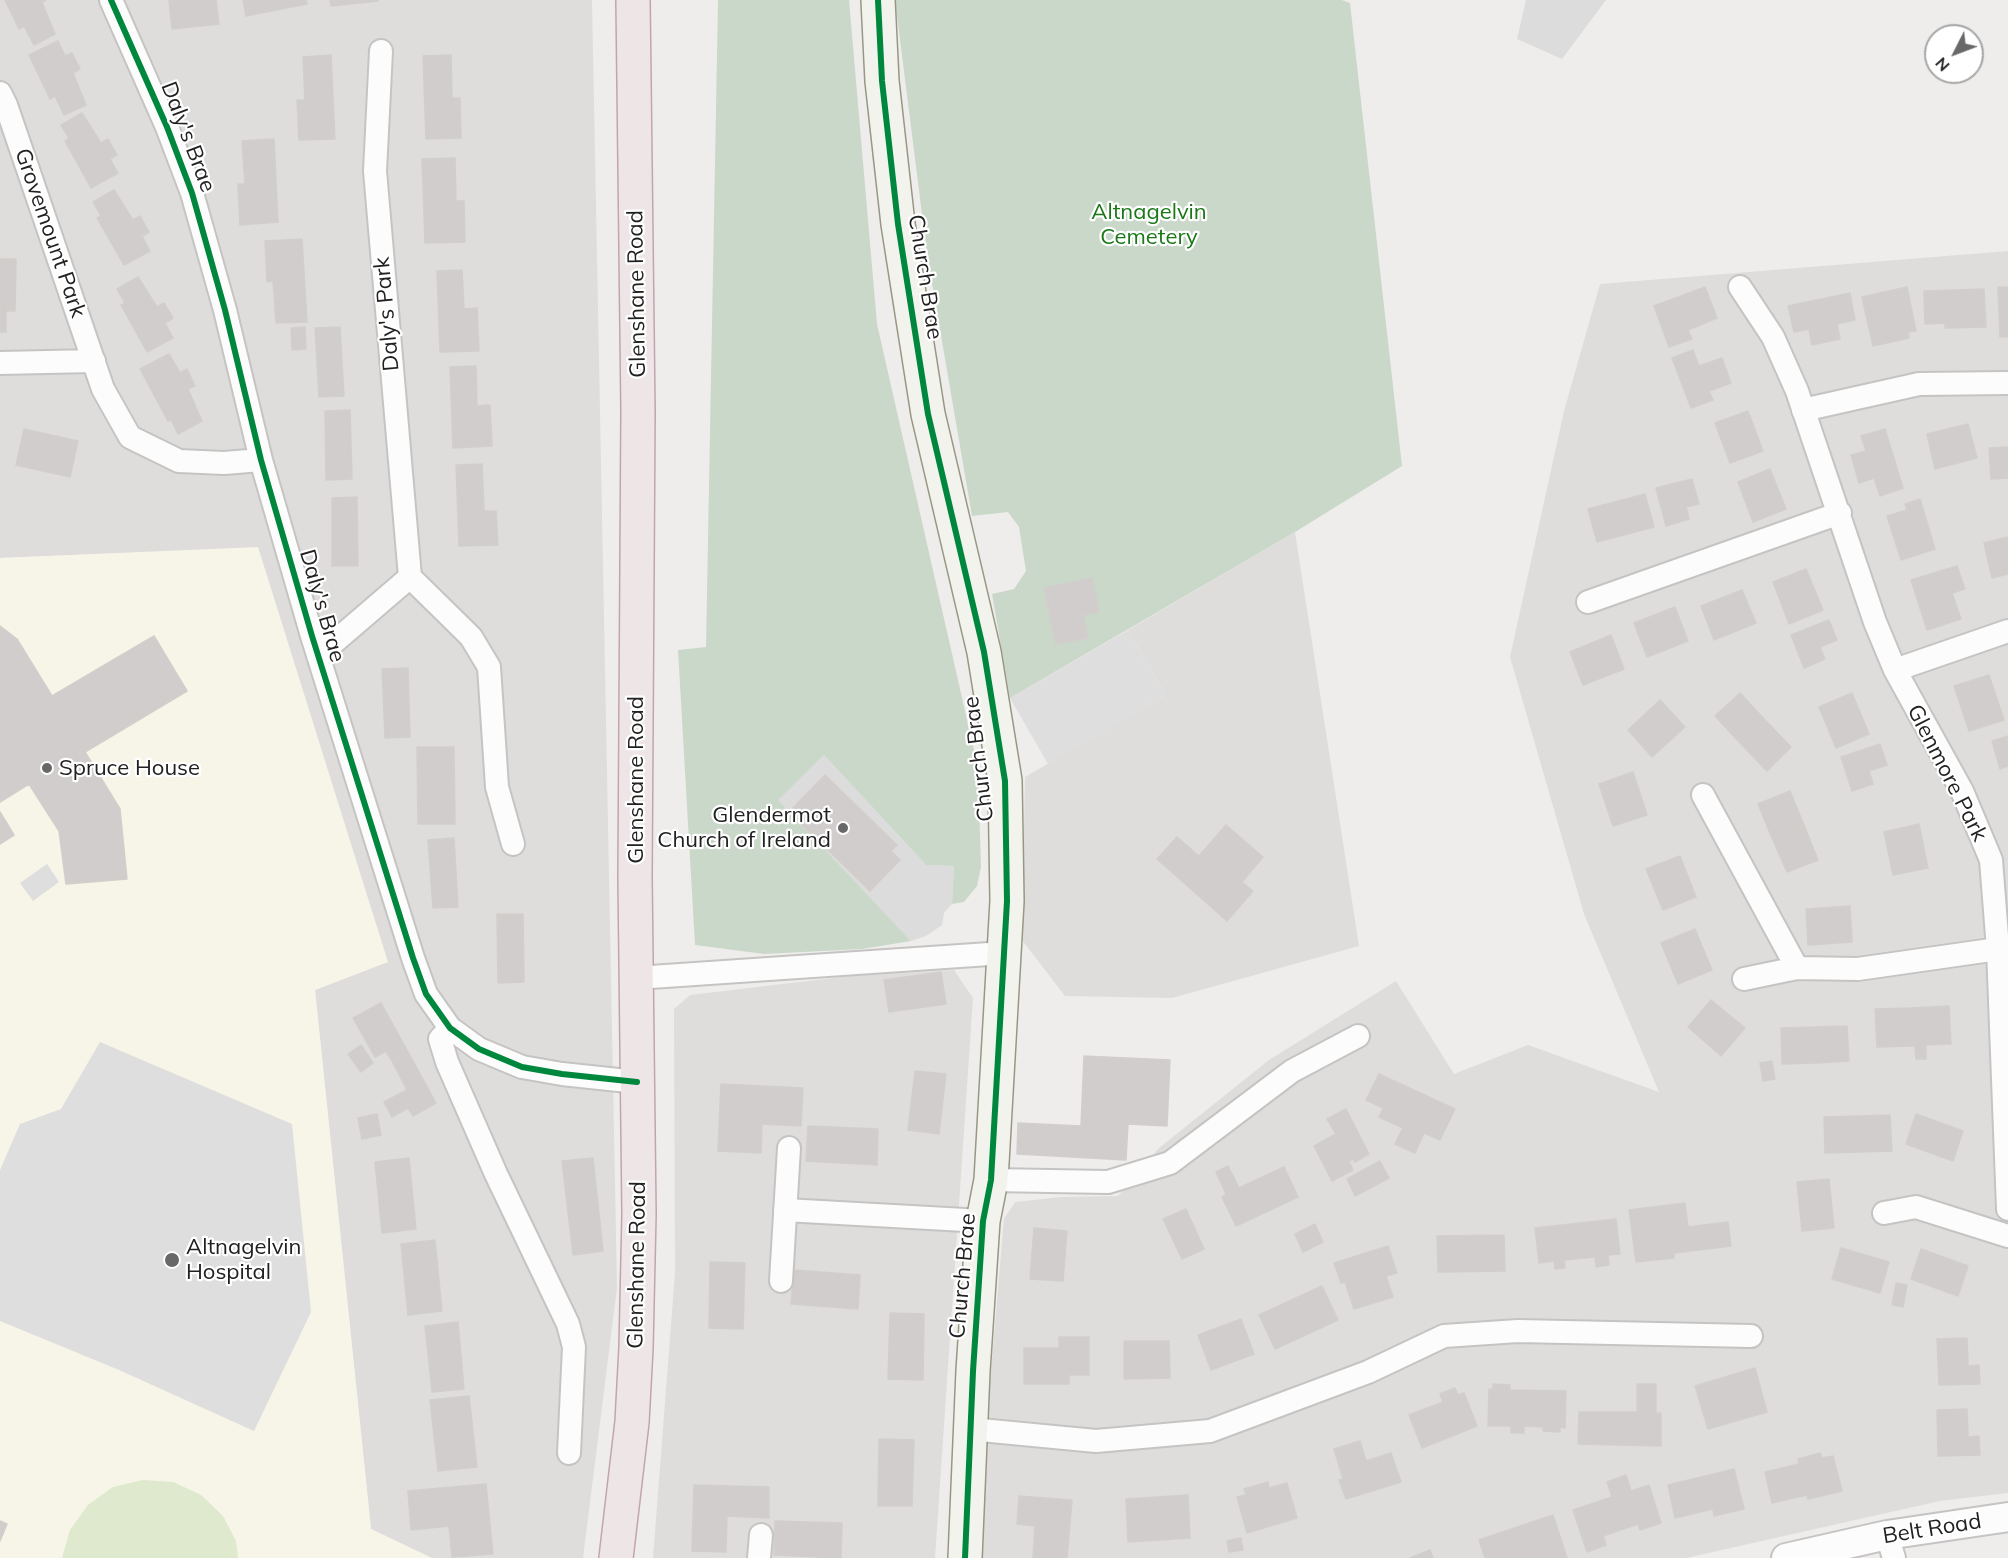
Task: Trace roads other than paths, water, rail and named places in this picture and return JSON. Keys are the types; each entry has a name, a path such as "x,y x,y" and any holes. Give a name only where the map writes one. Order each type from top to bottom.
{"highway":[{"name":"Glenshane Road","path":"616,1558 632,1422 636,1358 639,1214 635,877 639,411 633,0"}],"main road":[{"name":"Church Brae","path":"878,0 882,81 897,213 928,414 984,652 1005,781 1007,901 991,1180 983,1221 970,1429 965,1558"}],"street":[{"name":"Daly's Brae","path":"111,0 167,127 192,193 225,310 261,460 318,656 426,994 450,1028 479,1049 522,1067 637,1082"},
{"name":"Daly's Park","path":"381,51 375,171 410,577"},
{"name":"Grovemount Park","path":"2,101 103,389 130,437 179,461 224,463 261,460"},
{"name":"Glenmore Park","path":"1740,287 1773,337 1797,391 1875,622 1895,670 1962,791 1991,860 2004,1004 2008,1209"},
{"path":"0,363 94,361"},
{"path":"1803,410 1919,384 2008,383"},
{"path":"1588,602 1840,513"},
{"path":"318,656 410,577 471,638 489,667 497,787 513,844"},
{"path":"1895,670 2008,631"},
{"path":"1703,795 1797,968"},
{"path":"1744,979 1797,968 1858,969 1998,949"},
{"path":"636,978 1004,953"},
{"path":"450,1028 440,1039 447,1062 496,1174 568,1324 574,1347 569,1453"},
{"path":"991,1180 1108,1182 1170,1163 1292,1071 1359,1036"},
{"path":"782,1281 789,1148"},
{"path":"1884,1213 1916,1207 2008,1236"},
{"path":"785,1210 983,1221"},
{"path":"970,1429 1096,1441 1210,1431 1368,1372 1444,1336 1518,1330 1751,1336"},
{"name":"Belt Road","path":"1786,1558 1891,1547 2008,1517"},
{"path":"759,1558 761,1534"}],"place":[{"name":"Spruce House","path":"47,768"},
{"name":"Glendermot Church of Ireland","path":"843,828"},
{"name":"Altnagelvin Hospital","path":"172,1260"}],"park label":[{"name":"Altnagelvin Cemetery","path":"1149,224"}]}
